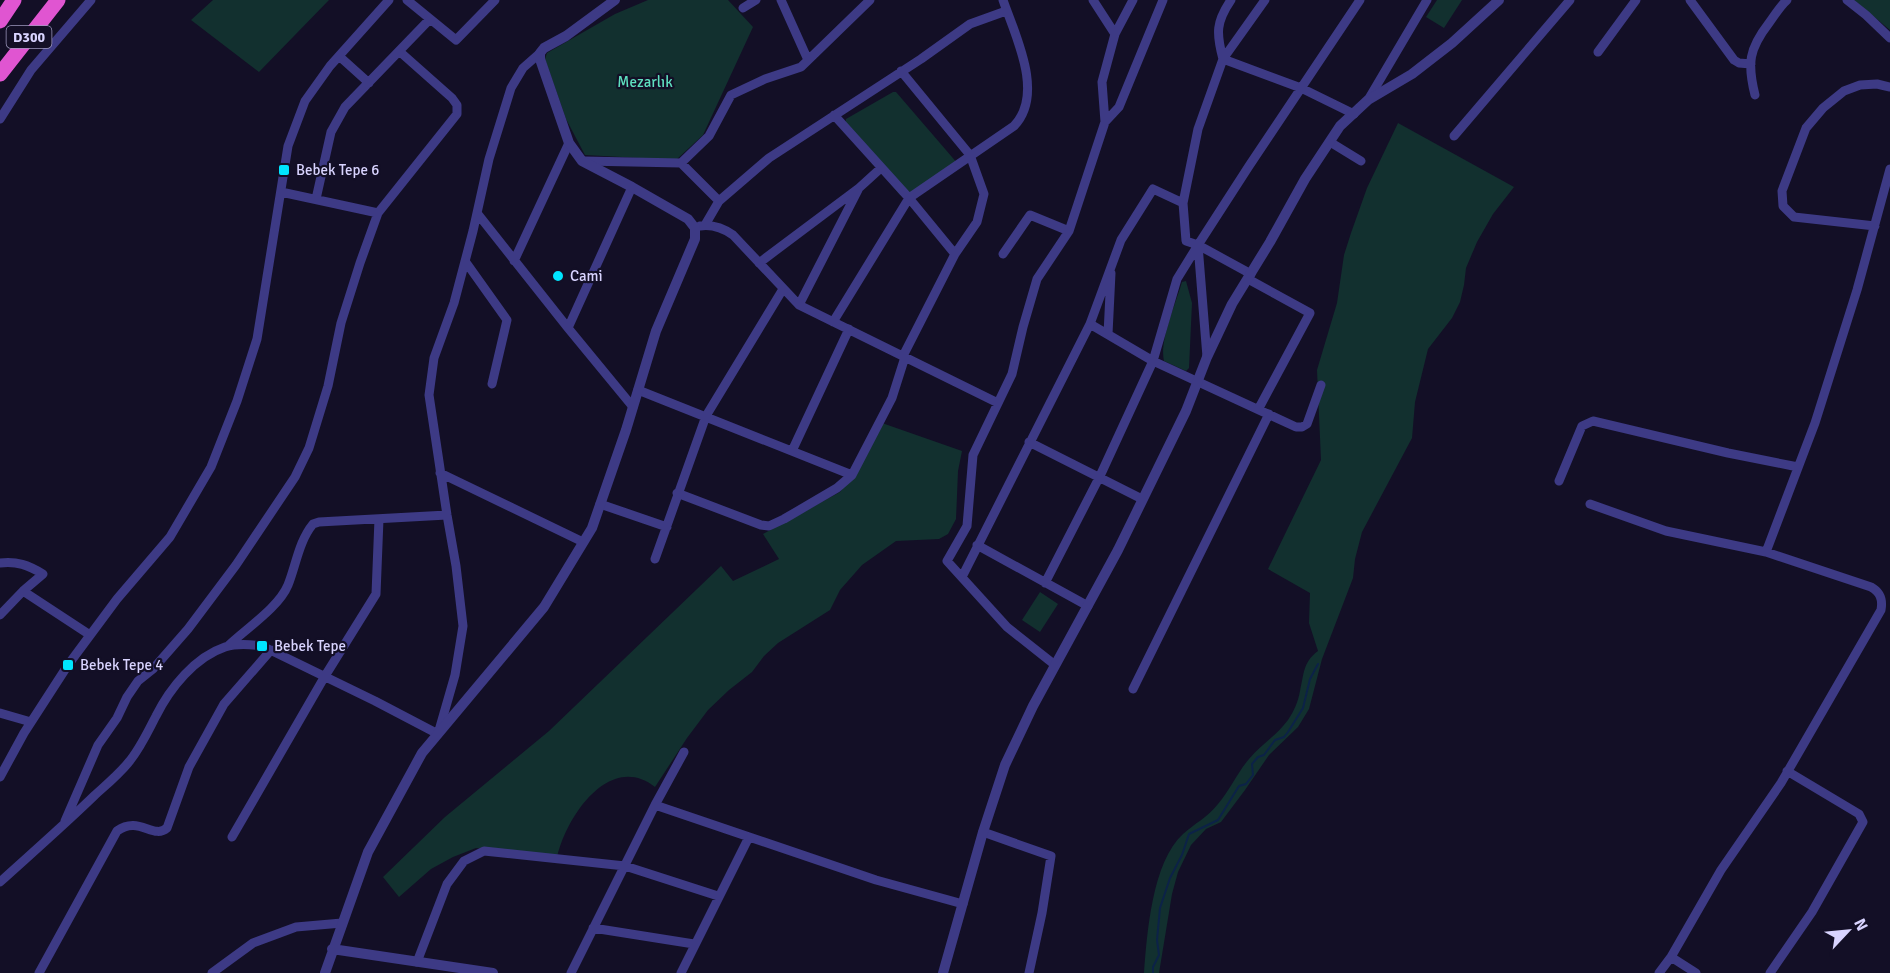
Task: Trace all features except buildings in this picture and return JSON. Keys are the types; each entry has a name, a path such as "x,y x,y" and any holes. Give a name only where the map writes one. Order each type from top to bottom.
{"highway":[{"name":"D300","path":"0,21 14,0"},
{"name":"D300","path":"0,74 58,0"}],"street":[{"path":"0,119 31,69 91,0"},
{"path":"0,777 31,722 68,665 117,599 170,537 211,467 237,401 257,339 288,146 305,101 339,56 389,0"},
{"path":"407,0 456,40 495,0"},
{"path":"438,734 455,675 463,626 456,566 429,395 434,358 454,303 489,159 511,88 522,68 544,48 566,36 615,0"},
{"path":"742,8 756,0"},
{"path":"781,0 808,60"},
{"path":"681,163 709,136 731,95 801,67 870,0"},
{"path":"833,322 909,198 1021,119 1025,110 1027,69 1002,0"},
{"path":"1093,0 1114,34"},
{"path":"1055,665 1007,627 947,561 967,526 973,455 1012,374 1037,279 1069,231 1105,122 1102,82 1114,34 1133,0"},
{"path":"1105,122 1119,107 1163,0"},
{"path":"1223,59 1218,28 1222,13 1231,0"},
{"path":"1258,408 1310,313 1198,245 1186,241 1183,203 1198,129 1223,59 1265,0"},
{"path":"1045,583 1100,476 1153,361 1177,279 1300,88 1360,0"},
{"path":"1368,100 1428,0"},
{"path":"943,973 983,832 1005,765 1033,706 1088,606 1186,411 1207,357 1232,304 1305,179 1340,126 1368,100 1412,74 1444,50 1499,0"},
{"path":"1454,136 1570,0"},
{"path":"1598,52 1636,0"},
{"path":"1690,0 1734,60 1751,64"},
{"path":"1755,95 1750,77 1756,39 1787,0"},
{"path":"1846,0 1890,38"},
{"path":"325,973 368,852 422,753 544,607 592,528 656,331 700,226 719,201 769,158 970,24 1006,11"},
{"path":"316,199 331,132 345,107 430,19"},
{"path":"63,826 98,745 117,718 127,697 138,681 153,669 188,629 236,565 295,477 309,448 328,386 341,323 378,213 458,110 452,98 399,51"},
{"path":"540,53 540,59 569,143 582,161 632,186 700,226 715,226 733,235 799,305 998,403"},
{"path":"339,56 369,83"},
{"path":"1223,59 1300,88 1353,114"},
{"path":"677,492 761,525 769,526 837,488 852,475 892,398 904,356 956,254 977,222 984,194 970,155 901,71"},
{"path":"1875,226 1794,217 1783,206 1782,191 1806,128 1823,108 1844,91 1860,85 1877,84 1890,87"},
{"path":"834,115 956,254"},
{"path":"1330,142 1361,161"},
{"path":"514,261 569,143"},
{"path":"582,161 681,163 719,201"},
{"path":"759,263 859,188 881,168"},
{"path":"1766,552 1815,423 1857,290 1890,169"},
{"path":"568,328 632,186"},
{"path":"799,305 859,188"},
{"path":"962,577 1089,324 1121,240 1153,189 1183,203"},
{"path":"281,192 378,213"},
{"path":"477,213 633,407"},
{"path":"1003,254 1030,215 1069,231"},
{"path":"1198,245 1207,357"},
{"path":"465,261 507,320 492,384"},
{"path":"1108,334 1112,264"},
{"path":"655,559 706,416 783,289"},
{"path":"1089,324 1153,361 1296,427 1307,424 1321,385"},
{"path":"792,451 849,330"},
{"path":"638,390 852,475"},
{"path":"1132,689 1269,414"},
{"path":"1559,481 1582,426 1593,421 1798,467"},
{"path":"1029,442 1142,499"},
{"path":"440,473 583,542"},
{"path":"600,504 666,526"},
{"path":"1590,504 1666,531 1766,552 1871,587 1879,594 1882,604 1881,610 1787,771 1720,870 1671,957 1659,973"},
{"path":"227,646 279,600 288,586 297,555 313,524 447,515"},
{"path":"232,837 325,676 376,594 379,519"},
{"path":"977,545 1088,606"},
{"path":"0,563 11,561 23,563 43,574 0,615"},
{"path":"23,591 90,635"},
{"path":"0,882 63,826 127,764 144,741 156,715 173,688 186,674 212,652 227,646 243,644 262,646 438,734"},
{"path":"39,973 117,831 123,826 131,825 138,825 157,832 166,828 189,767 224,704 271,650"},
{"path":"0,713 31,722"},
{"path":"571,973 684,752"},
{"path":"1770,973 1812,912 1863,822 1859,814 1787,771"},
{"path":"655,805 876,880 963,904"},
{"path":"983,832 1051,856 1042,914 1029,973"},
{"path":"681,973 749,837"},
{"path":"417,962 447,884 464,861 484,851 625,866 718,896"},
{"path":"212,973 253,943 296,927 342,923"},
{"path":"593,928 694,944"},
{"path":"332,949 493,973"},
{"path":"1671,957 1696,973"}],"green space":[{"path":"213,0 329,0 259,72 191,20"},
{"name":"Mezarlık","path":"648,0 728,0 753,27 703,135 676,160 585,155 566,119 545,59 547,53 615,14"},
{"path":"1437,0 1462,0 1444,28 1426,17"},
{"path":"1854,0 1890,0 1890,30"},
{"path":"896,92 958,164 908,196 900,195 845,129 846,119"},
{"path":"1398,123 1514,187 1493,214 1477,242 1466,268 1460,302 1452,318 1428,349 1415,402 1412,438 1362,532 1353,578 1322,659 1309,709 1298,727 1269,755 1221,822 1206,829 1191,845 1178,872 1172,894 1159,973 1144,973 1149,919 1164,862 1183,834 1214,809 1249,759 1288,720 1297,703 1307,664 1318,651 1309,623 1310,593 1268,569 1321,460 1317,370 1337,303 1344,255 1351,233 1367,188"},
{"path":"1186,281 1192,303 1189,368 1186,371 1164,361 1163,353 1172,311 1182,282"},
{"path":"882,423 962,451 958,471 956,519 948,534 939,539 896,541 862,565 840,590 830,610 778,643 752,672 708,710 655,787 638,778 621,777 606,783 592,794 569,825 557,858 476,848 431,869 399,897 383,877 445,817 549,731 721,566 733,581 779,559 763,534 840,492"},
{"path":"1040,592 1058,604 1040,632 1022,620"}],"waterway":[{"path":"1153,973 1153,967 1159,955 1157,940 1160,908 1189,834 1218,820 1239,786 1246,784 1253,775 1252,764 1258,757 1264,755 1275,740 1284,737 1288,732 1303,708 1310,679 1318,664"}],"place":[{"name":"Bebek Tepe 6","path":"284,170"},
{"name":"Cami","path":"558,276"},
{"name":"Bebek Tepe","path":"262,646"},
{"name":"Bebek Tepe 4","path":"68,665"}]}
